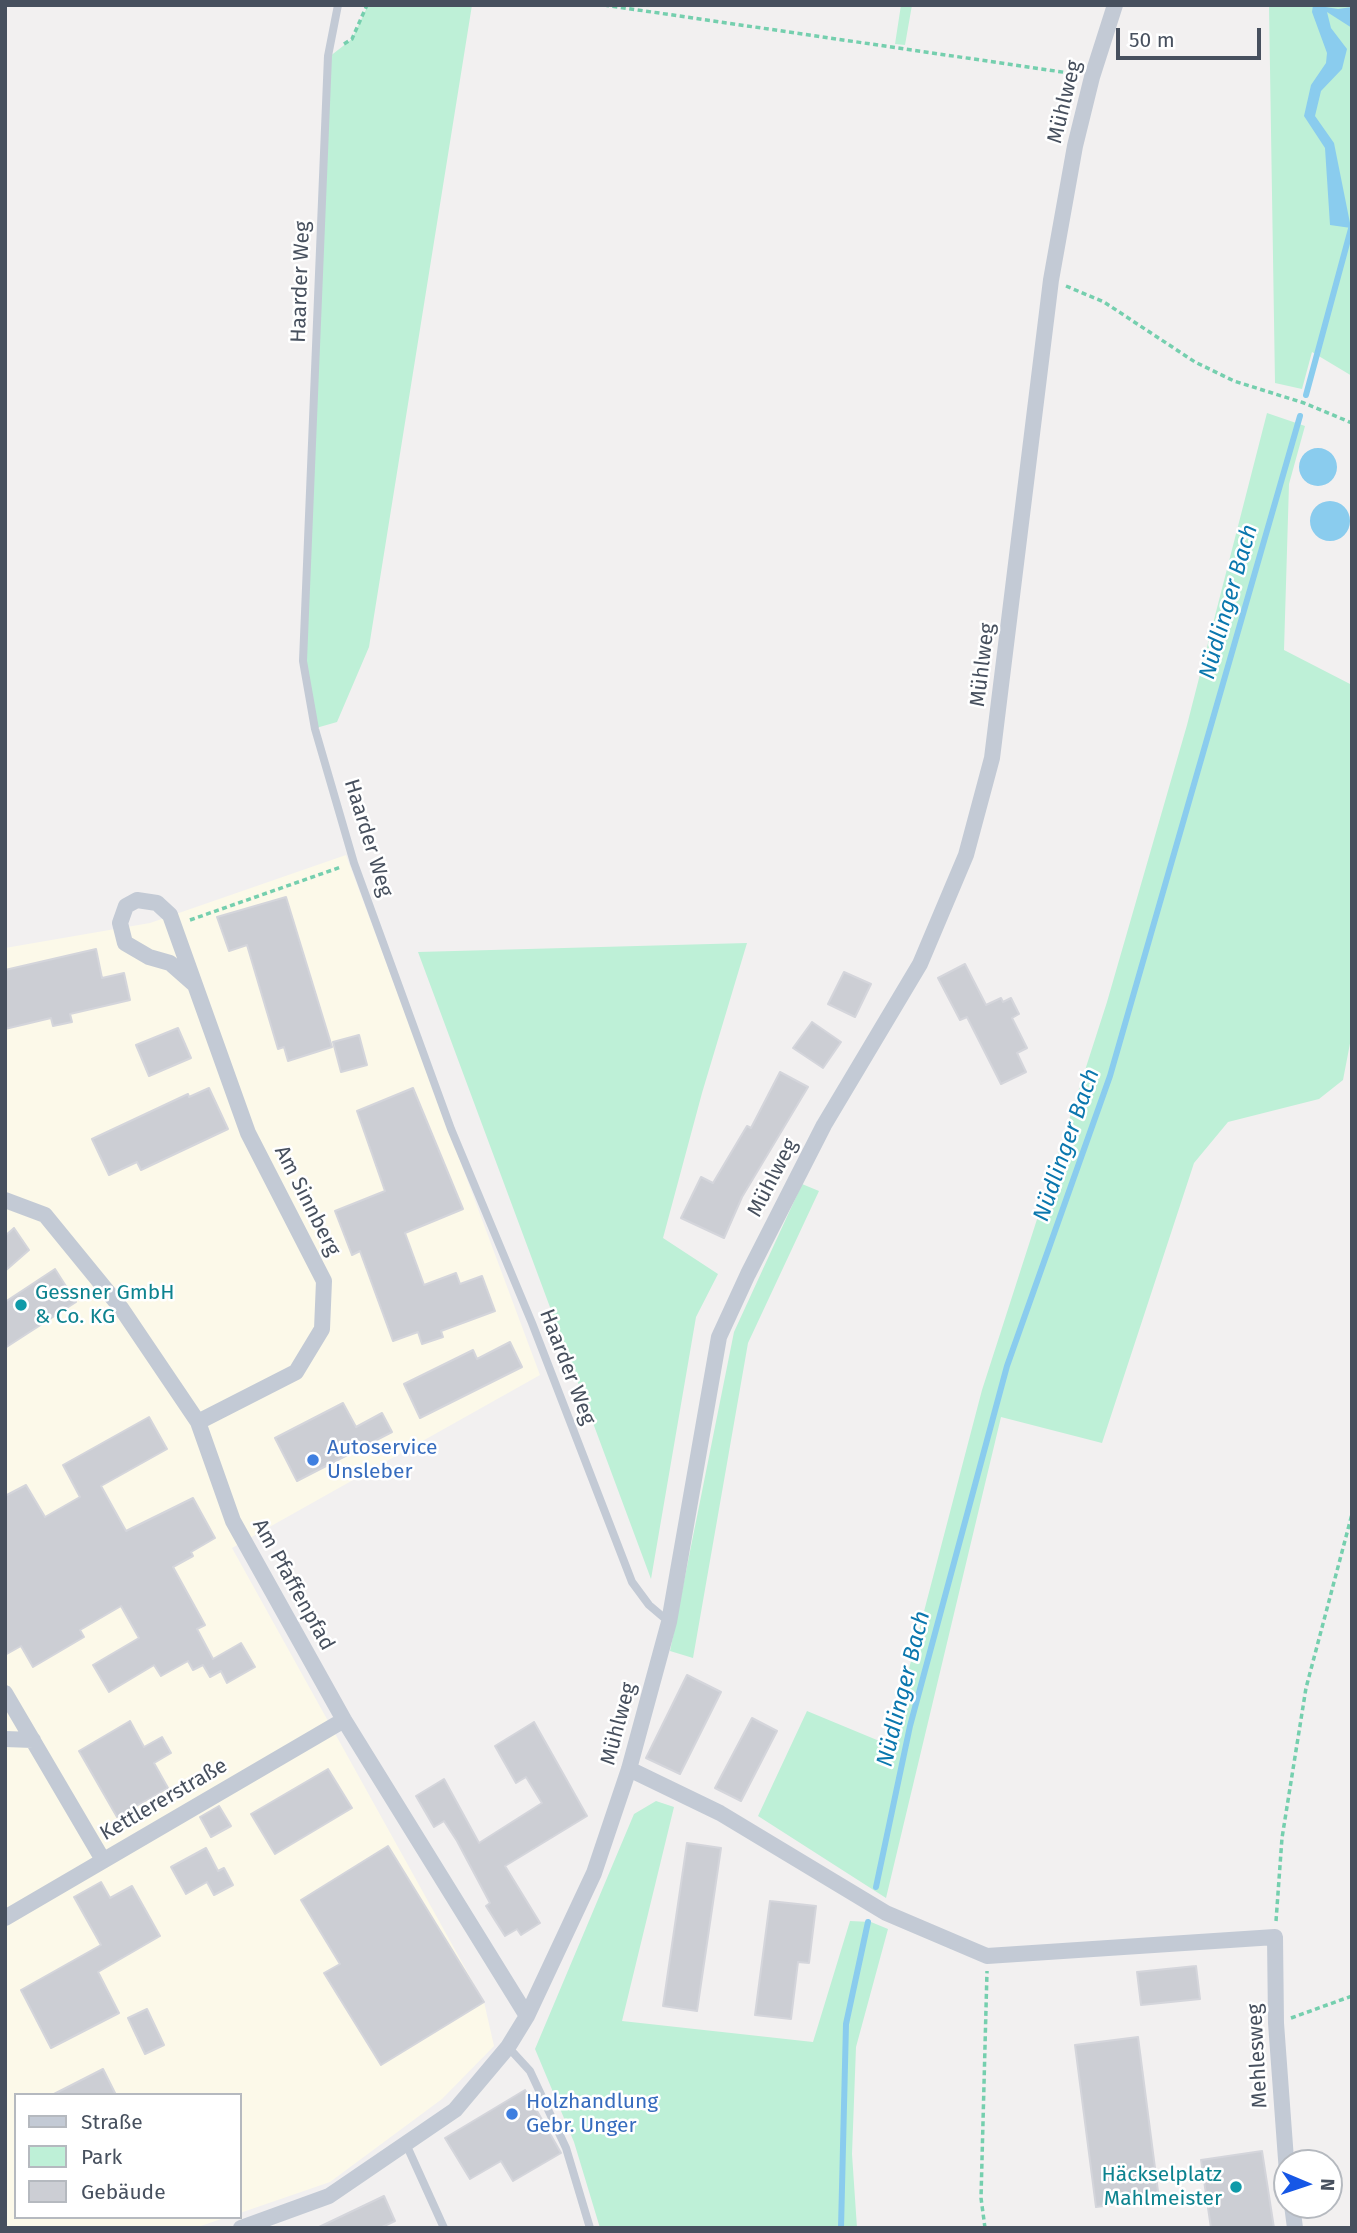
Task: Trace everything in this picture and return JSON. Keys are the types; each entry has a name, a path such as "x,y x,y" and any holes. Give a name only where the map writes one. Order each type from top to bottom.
{"street":[{"name":"Mühlweg","path":"241,2228 329,2196 455,2110 508,2047 527,2016 594,1873 629,1769 669,1622 719,1337 748,1273 824,1125 920,964 965,855 992,758 1051,280 1075,146 1092,77 1115,5"},
{"name":"Am Sinnberg","path":"195,985 170,963 149,957 125,943 120,923 126,906 138,900 157,903 170,915 248,1133 324,1281 322,1329 296,1372 198,1422"},
{"name":"Am Pfaffenpfad","path":"5,1200 45,1215 121,1308 198,1422 233,1521 344,1720 527,2016"},
{"path":"5,1693 103,1860"},
{"name":"Kettlererstraße","path":"5,1917 344,1720"},
{"path":"5,1739 33,1740"},
{"path":"629,1769 720,1813 887,1913 987,1956 1275,1937"},
{"name":"Mehlesweg","path":"1275,1937 1276,2023 1285,2149"}],"lane":[{"name":"Haarder Weg","path":"338,5 328,56 303,661 315,729 354,863 451,1129 532,1324 632,1582 649,1605 669,1622"},
{"path":"508,2047 530,2071 566,2148 590,2228"},
{"path":"405,2144 444,2228"}],"path":[{"path":"328,56 352,38 368,5"},
{"path":"604,5 1092,77"},
{"path":"1051,280 1104,302 1195,362 1234,381 1304,403 1352,424"},
{"path":"175,926 354,863"},
{"path":"1275,1937 1282,1838 1306,1688 1352,1514"},
{"path":"985,2228 981,2198 987,1956"},
{"path":"1276,2023 1352,1996"}],"shaded area":[{"path":"346,855 540,1375 232,1548 484,2002 494,2046 442,2099 330,2182 242,2212 242,2093 14,2093 14,2219 221,2219 195,2228 5,2228 5,948 150,923"}],"green space":[{"path":"368,5 472,5 369,647 337,722 316,728 303,661 329,57 352,39"},
{"path":"901,5 912,5 905,45 895,44"},
{"path":"1269,5 1352,5 1352,376 1312,352 1302,389 1275,383"},
{"path":"1267,413 1305,426 1289,484 1284,650 1352,685 1352,1033 1343,1080 1319,1099 1228,1122 1194,1163 1102,1443 1001,1417 886,1898 758,1816 807,1711 889,1745 982,1390 1107,1002 1187,725"},
{"path":"747,943 702,1093 663,1238 718,1274 696,1317 651,1579 418,952"},
{"path":"802,1184 819,1191 748,1343 693,1658 670,1651 734,1332"},
{"path":"656,1801 674,1807 622,2021 813,2042 850,1921 871,1922 888,1929 856,2047 852,2154 857,2228 600,2228 574,2142 535,2049 634,1814"}],"water":[{"path":"1313,5 1338,9 1352,7 1352,28 1327,12 1331,28 1347,49 1342,69 1321,91 1315,116 1334,143 1351,228 1330,225 1325,148 1304,116 1311,85 1326,63 1327,53 1312,12"},
{"path":"1318,448 1332,453 1337,467 1332,481 1318,486 1304,481 1299,467 1304,453"},
{"path":"1330,501 1338,502 1344,507 1349,513 1349,529 1344,535 1338,540 1330,541 1322,540 1316,535 1311,529 1310,521 1311,513 1316,507 1322,502"}],"building":[{"path":"286,897 332,1047 288,1061 284,1047 278,1049 247,945 229,951 217,917"},
{"path":"96,949 102,978 124,973 130,1000 70,1014 72,1022 53,1026 51,1018 5,1029 5,970"},
{"path":"965,964 986,1005 1001,998 1003,1002 1011,998 1019,1014 1012,1018 1027,1048 1017,1053 1026,1072 1001,1084 967,1017 960,1020 938,978"},
{"path":"844,972 871,984 855,1017 828,1004"},
{"path":"812,1022 841,1042 823,1068 793,1048"},
{"path":"178,1028 191,1058 149,1076 136,1045"},
{"path":"359,1035 367,1065 341,1072 333,1042"},
{"path":"780,1072 808,1087 742,1197 724,1238 681,1218 701,1177 713,1183 747,1126 751,1128"},
{"path":"209,1088 228,1129 141,1170 137,1162 109,1175 92,1139 188,1094 189,1097"},
{"path":"413,1088 463,1209 405,1233 424,1285 456,1273 460,1284 482,1276 495,1311 441,1331 443,1337 422,1344 418,1332 393,1341 360,1251 352,1255 335,1211 385,1191 357,1111"},
{"path":"14,1228 29,1250 5,1271 5,1236"},
{"path":"55,1269 76,1302 5,1348 5,1302"},
{"path":"510,1342 522,1367 420,1418 404,1384 473,1350 477,1359"},
{"name":"Autoservice Unsleber","path":"343,1403 356,1427 382,1413 392,1432 297,1481 275,1438"},
{"path":"149,1417 167,1449 101,1486 126,1531 193,1498 215,1538 191,1552 193,1556 173,1567 205,1625 197,1629 213,1659 241,1643 255,1667 227,1683 221,1671 210,1677 203,1665 193,1670 188,1661 161,1676 154,1665 109,1692 93,1665 139,1638 121,1606 80,1630 84,1637 33,1667 21,1646 5,1655 5,1496 26,1485 45,1517 80,1497 63,1465"},
{"path":"687,1675 721,1692 680,1774 646,1758"},
{"path":"752,1718 777,1731 741,1801 715,1788"},
{"path":"130,1721 144,1747 162,1737 171,1753 154,1763 168,1788 117,1817 79,1751"},
{"path":"534,1722 587,1816 505,1866 540,1923 521,1935 517,1929 505,1936 486,1906 490,1903 457,1841 444,1821 434,1827 416,1796 444,1779 479,1843 542,1803 526,1777 516,1783 495,1746"},
{"path":"328,1769 352,1808 275,1854 251,1814"},
{"path":"219,1806 231,1826 211,1837 200,1817"},
{"path":"687,1843 721,1848 697,2011 663,2006"},
{"path":"388,1846 484,2002 381,2065 324,1973 340,1964 301,1900"},
{"path":"206,1848 218,1871 224,1868 233,1885 214,1895 207,1882 186,1894 171,1867"},
{"path":"101,1882 110,1898 132,1886 160,1936 98,1972 119,2013 51,2048 21,1990 101,1945 74,1897"},
{"path":"770,1901 816,1906 809,1963 798,1962 791,2019 755,2015"},
{"path":"1196,1966 1200,1999 1141,2005 1137,1972"},
{"path":"147,2009 164,2045 145,2054 128,2018"},
{"path":"1138,2037 1159,2199 1096,2207 1075,2045"},
{"path":"103,2069 115,2093 56,2093"},
{"name":"Holzhandlung Gebr. Unger","path":"525,2090 561,2153 513,2181 501,2161 470,2179 445,2138"},
{"name":"Häckselplatz Mahlmeister","path":"1262,2151 1274,2228 1211,2228 1201,2160"},
{"path":"384,2196 395,2221 380,2228 317,2228"}],"waterway":[{"name":"Nüdlinger Bach","path":"1306,395 1352,225"},
{"name":"Nüdlinger Bach","path":"876,1887 910,1726 1007,1366 1110,1076 1300,416"},
{"name":"Nüdlinger Bach","path":"841,2228 846,2024 868,1922"}],"place":[{"name":"Gessner GmbH & Co. KG","path":"21,1305"},
{"name":"Autoservice Unsleber","path":"313,1460"},
{"name":"Holzhandlung Gebr. Unger","path":"512,2114"},
{"name":"Häckselplatz Mahlmeister","path":"1236,2187"}]}
